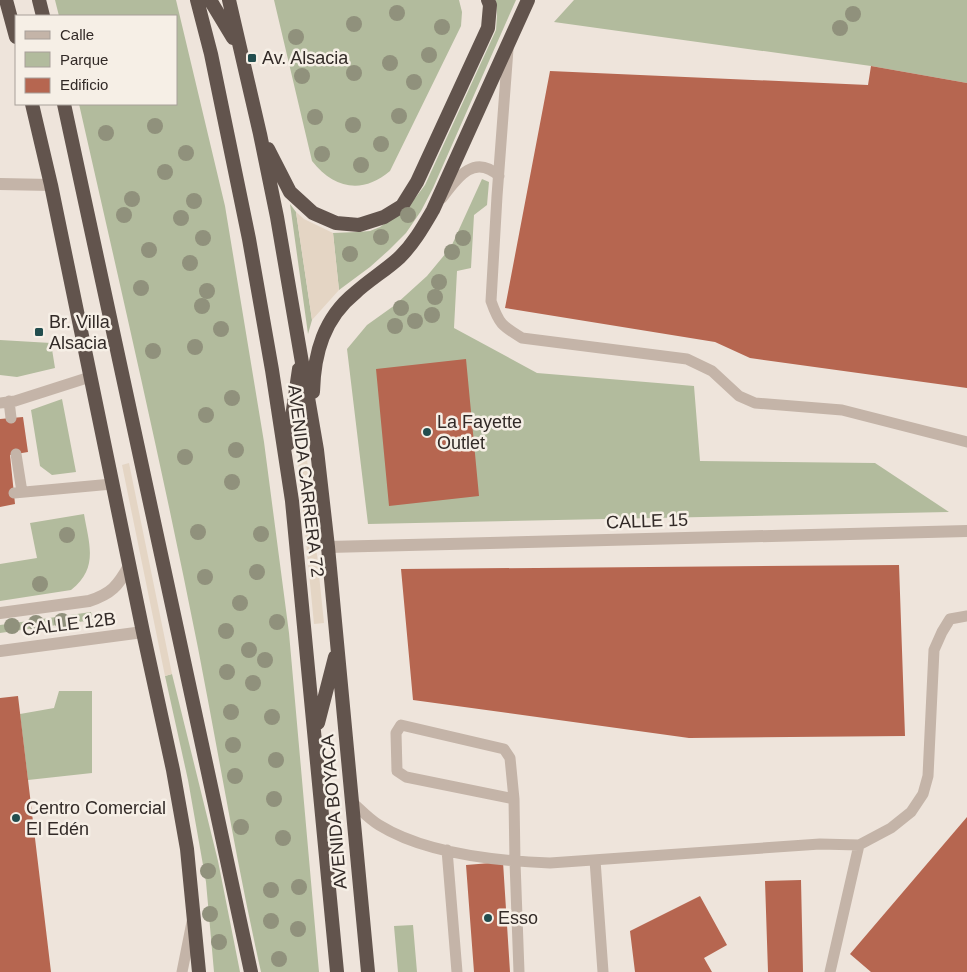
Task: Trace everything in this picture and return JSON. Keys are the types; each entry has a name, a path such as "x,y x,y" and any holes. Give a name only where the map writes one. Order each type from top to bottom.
{"highway":[{"path":"6,0 15,31"},
{"path":"39,0 43,15"},
{"name":"AVENIDA CARRERA 72","path":"197,0 249,239 286,457 292,501 337,972"},
{"path":"210,0 240,49"},
{"name":"AVENIDA CARRERA 72","path":"229,0 277,218 317,450 338,649"},
{"path":"260,134 290,192 313,213 336,223 359,226 384,217 402,206 417,182 488,28 490,5 488,0"},
{"path":"317,450 313,395 314,368 326,327 344,302 401,255 416,239 433,210 528,0"},
{"path":"0,11 15,33"},
{"path":"32,105 51,186 173,770 187,849 200,972"},
{"path":"64,105 251,972"},
{"path":"286,457 301,356"},
{"path":"315,734 338,649"},
{"name":"AVENIDA BOYACA","path":"338,649 368,972"}],"street":[{"path":"0,184 51,186"},
{"name":"CALLE 15","path":"328,546 967,531"},
{"name":"CALLE 12B","path":"0,613 100,598 108,594 116,586 129,566"},
{"name":"CALLE 12B","path":"0,651 143,632"}],"lane":[{"path":"508,45 491,301 503,327 522,338 687,359 712,371 740,396 755,403 842,410 967,442"},
{"path":"433,210 450,188 468,170 477,166 486,166 499,176"},
{"path":"11,418 5,402 90,376"},
{"path":"16,454 18,492 112,484"},
{"path":"352,802 377,824 418,843 515,862 550,863 820,844 860,845 891,828 911,812 923,794 928,776 934,650 950,619 967,616"},
{"path":"514,799 406,777 397,771 396,733 400,726 504,750 510,758 514,799 520,972"},
{"path":"830,972 860,845"},
{"path":"447,850 457,972"},
{"path":"595,860 603,972"},
{"path":"182,972 194,911"}],"green space":[{"path":"55,0 176,0 225,206 264,442 289,633 319,972 261,972 170,512 79,105 178,105 178,15 59,15"},
{"path":"274,0 459,0 462,12 461,26 390,171 379,179 359,186 348,185 329,177 312,161"},
{"path":"496,0 516,0 421,211 406,233 389,250 339,290 333,233 370,231 380,227 405,209 425,185 496,30"},
{"path":"574,0 967,0 967,83 871,66 554,22"},
{"path":"482,179 489,182 487,205 474,215 471,268 457,271 454,328 537,373 694,386 700,461 875,463 949,512 368,524 347,349 367,325 395,305 427,276 451,247"},
{"path":"290,204 296,212 312,320 308,334"},
{"path":"0,340 51,343 55,368 17,377 0,375"},
{"path":"62,399 76,472 52,475 40,466 31,410"},
{"path":"84,514 90,555 86,573 80,582 71,590 0,601 0,564 37,558 30,523"},
{"path":"91,612 93,620 0,633 0,625"},
{"path":"172,674 218,861 240,972 214,972 206,882 188,780 165,676"},
{"path":"59,691 92,691 92,773 28,780 20,714 54,708"},
{"path":"413,925 417,972 398,972 394,926"}],"shaded area":[{"path":"296,212 304,219 333,233 339,290 312,320"},
{"path":"307,459 324,623 314,624 298,460"},
{"path":"129,463 172,674 165,676 122,465"}],"building":[{"path":"871,66 967,83 967,388 750,358 715,342 505,308 550,71 868,85"},
{"name":"La Fayette Outlet","path":"466,359 479,496 389,506 376,369"},
{"path":"23,417 28,452 10,455 15,504 0,507 0,419"},
{"path":"899,565 905,736 689,738 413,700 401,569"},
{"name":"Centro Comercial El Edén","path":"18,696 51,972 0,972 0,698"},
{"path":"967,817 967,972 871,972 850,954"},
{"name":"Esso","path":"503,862 510,972 474,972 466,865"},
{"path":"801,880 803,972 768,972 765,881"},
{"path":"700,896 727,945 704,958 712,972 635,972 630,931"}],"place":[{"name":"Av. Alsacia","path":"252,58"},
{"name":"Br. Villa Alsacia","path":"39,332"},
{"name":"La Fayette Outlet","path":"427,432"},
{"name":"Centro Comercial El Edén","path":"16,818"},
{"name":"Esso","path":"488,918"}]}
